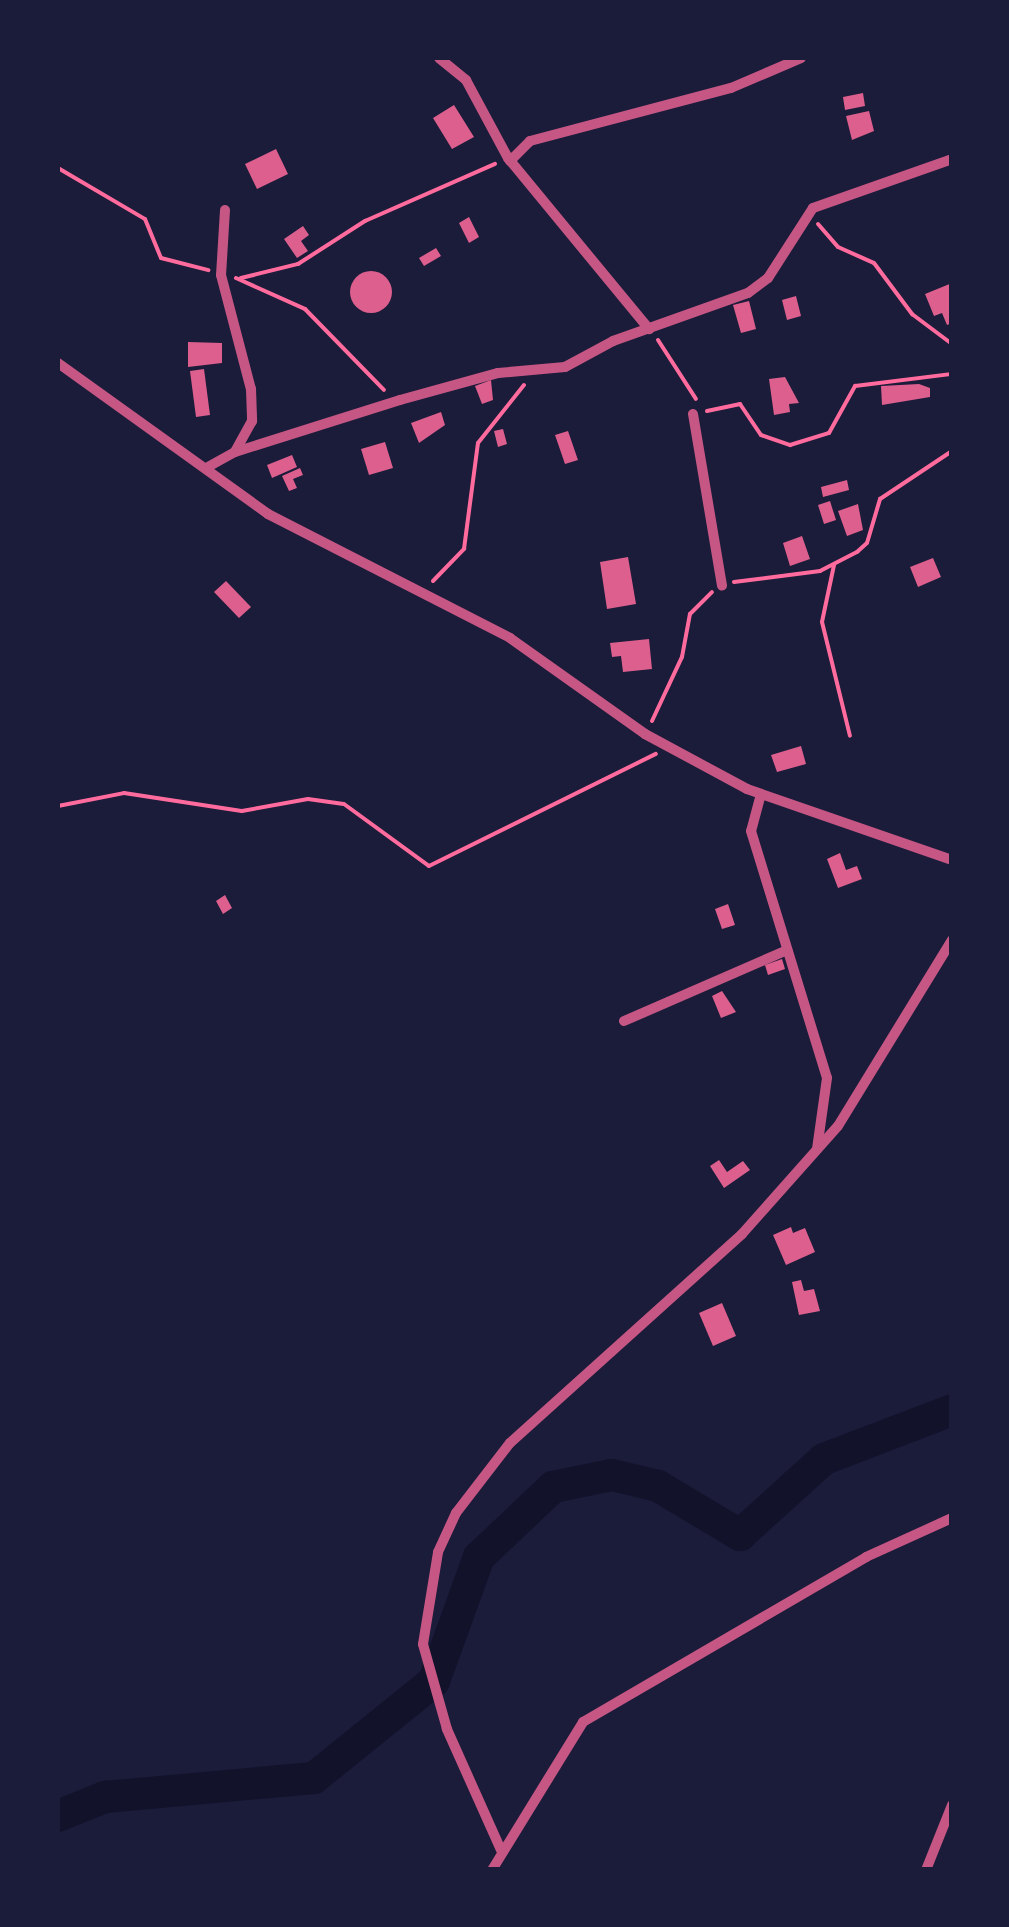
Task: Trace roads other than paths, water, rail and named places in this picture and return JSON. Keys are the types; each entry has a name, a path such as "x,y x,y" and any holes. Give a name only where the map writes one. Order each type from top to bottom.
{"street":[{"path":"439,58 466,80 509,159 649,329"},
{"path":"509,159 530,141 731,88 801,58"},
{"path":"206,468 235,452 498,374 565,367 649,329 748,293 768,278 810,211 952,159"},
{"path":"225,210 221,274 251,389 252,421 235,452"},
{"path":"58,363 268,514 510,638 645,734 674,745 762,794 952,860"},
{"path":"698,413 722,586"},
{"path":"762,794 751,830 827,1078 816,1152"},
{"path":"502,1850 448,1729 423,1644 438,1552 456,1513 510,1443 657,1315 816,1152 952,940"},
{"path":"624,1021 787,950"},
{"path":"492,1870 583,1722 866,1557 952,1518"},
{"path":"926,1870 952,1805"}],"waterway":[{"path":"58,1816 105,1797 314,1778 434,1681 479,1557 553,1487 612,1475 658,1486 740,1535 824,1459 952,1410"}]}
